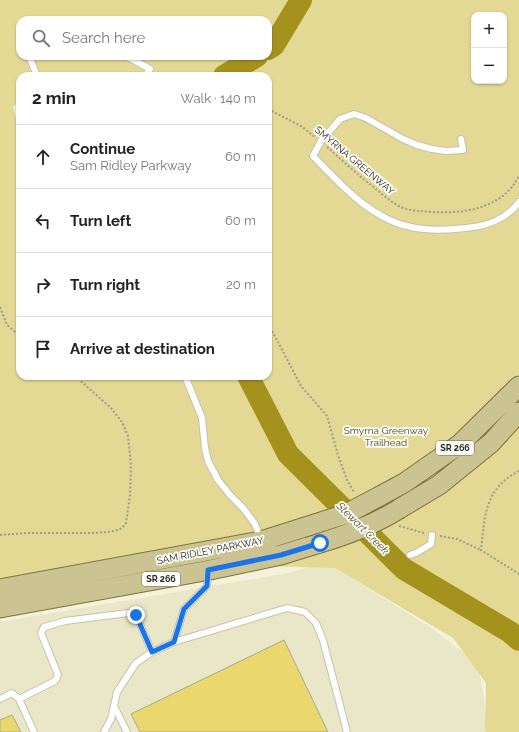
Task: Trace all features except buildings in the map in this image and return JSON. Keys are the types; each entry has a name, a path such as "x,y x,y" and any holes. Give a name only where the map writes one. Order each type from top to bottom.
{"main road":[{"name":"SAM RIDLEY PARKWAY","path":"0,608 206,561 346,514 404,483 460,444 519,386"},
{"name":"SAM RIDLEY PARKWAY","path":"0,589 206,561 281,555 337,538 386,517 438,485 491,443 519,412"}],"lane":[{"path":"31,60 36,72"},
{"path":"133,60 150,70 148,72"},
{"path":"461,139 463,150 446,151 432,149 403,139 366,118 354,114 340,119 321,141 313,156 346,189 377,213 391,221 410,227 426,230 450,230 472,228 491,224 513,210 519,202"},
{"path":"187,380 202,418 208,461 218,480 255,524 262,541"},
{"path":"410,555 431,544 432,535"},
{"path":"174,642 184,609 207,586 206,561"},
{"path":"104,732 111,719 117,692 136,663 152,652 174,642 287,608 305,612 316,623 323,640 347,732"},
{"path":"19,699 55,682 58,675 41,633 44,627 65,621 128,613 136,615 152,652"},
{"path":"0,699 12,693 19,699 34,732"},
{"path":"114,706 127,732"}],"path":[{"name":"SMYRNA GREENWAY","path":"272,111 301,126 321,141 386,198 400,207 414,211 457,212 488,205 498,200 508,191 519,176"},
{"path":"0,307 7,325 16,333"},
{"path":"272,331 301,386 327,416 347,480 356,496"},
{"path":"0,535 27,533 108,532 122,528 126,523 130,494 131,465 128,436 122,422 111,408 80,380"},
{"path":"519,471 501,483 489,501 485,516 481,550 519,574"}],"shaded area":[{"path":"326,562 430,627 478,664 485,706 492,732 0,732 0,622 289,573"}],"green space":[{"name":"Smyrna Greenway Trailhead","path":"0,0 519,0 519,732 486,732 486,683 453,638 335,568 195,564 197,545 0,581"}],"waterway":[{"name":"Stewart Creek","path":"272,46 301,0"},
{"name":"Stewart Creek","path":"231,72 250,60"},
{"name":"Stewart Creek","path":"250,380 288,454 404,569 510,632 519,640"}],"route":[{"path":"136,615 152,652 174,642 184,609 207,586 208,570 281,555 320,543"}]}
